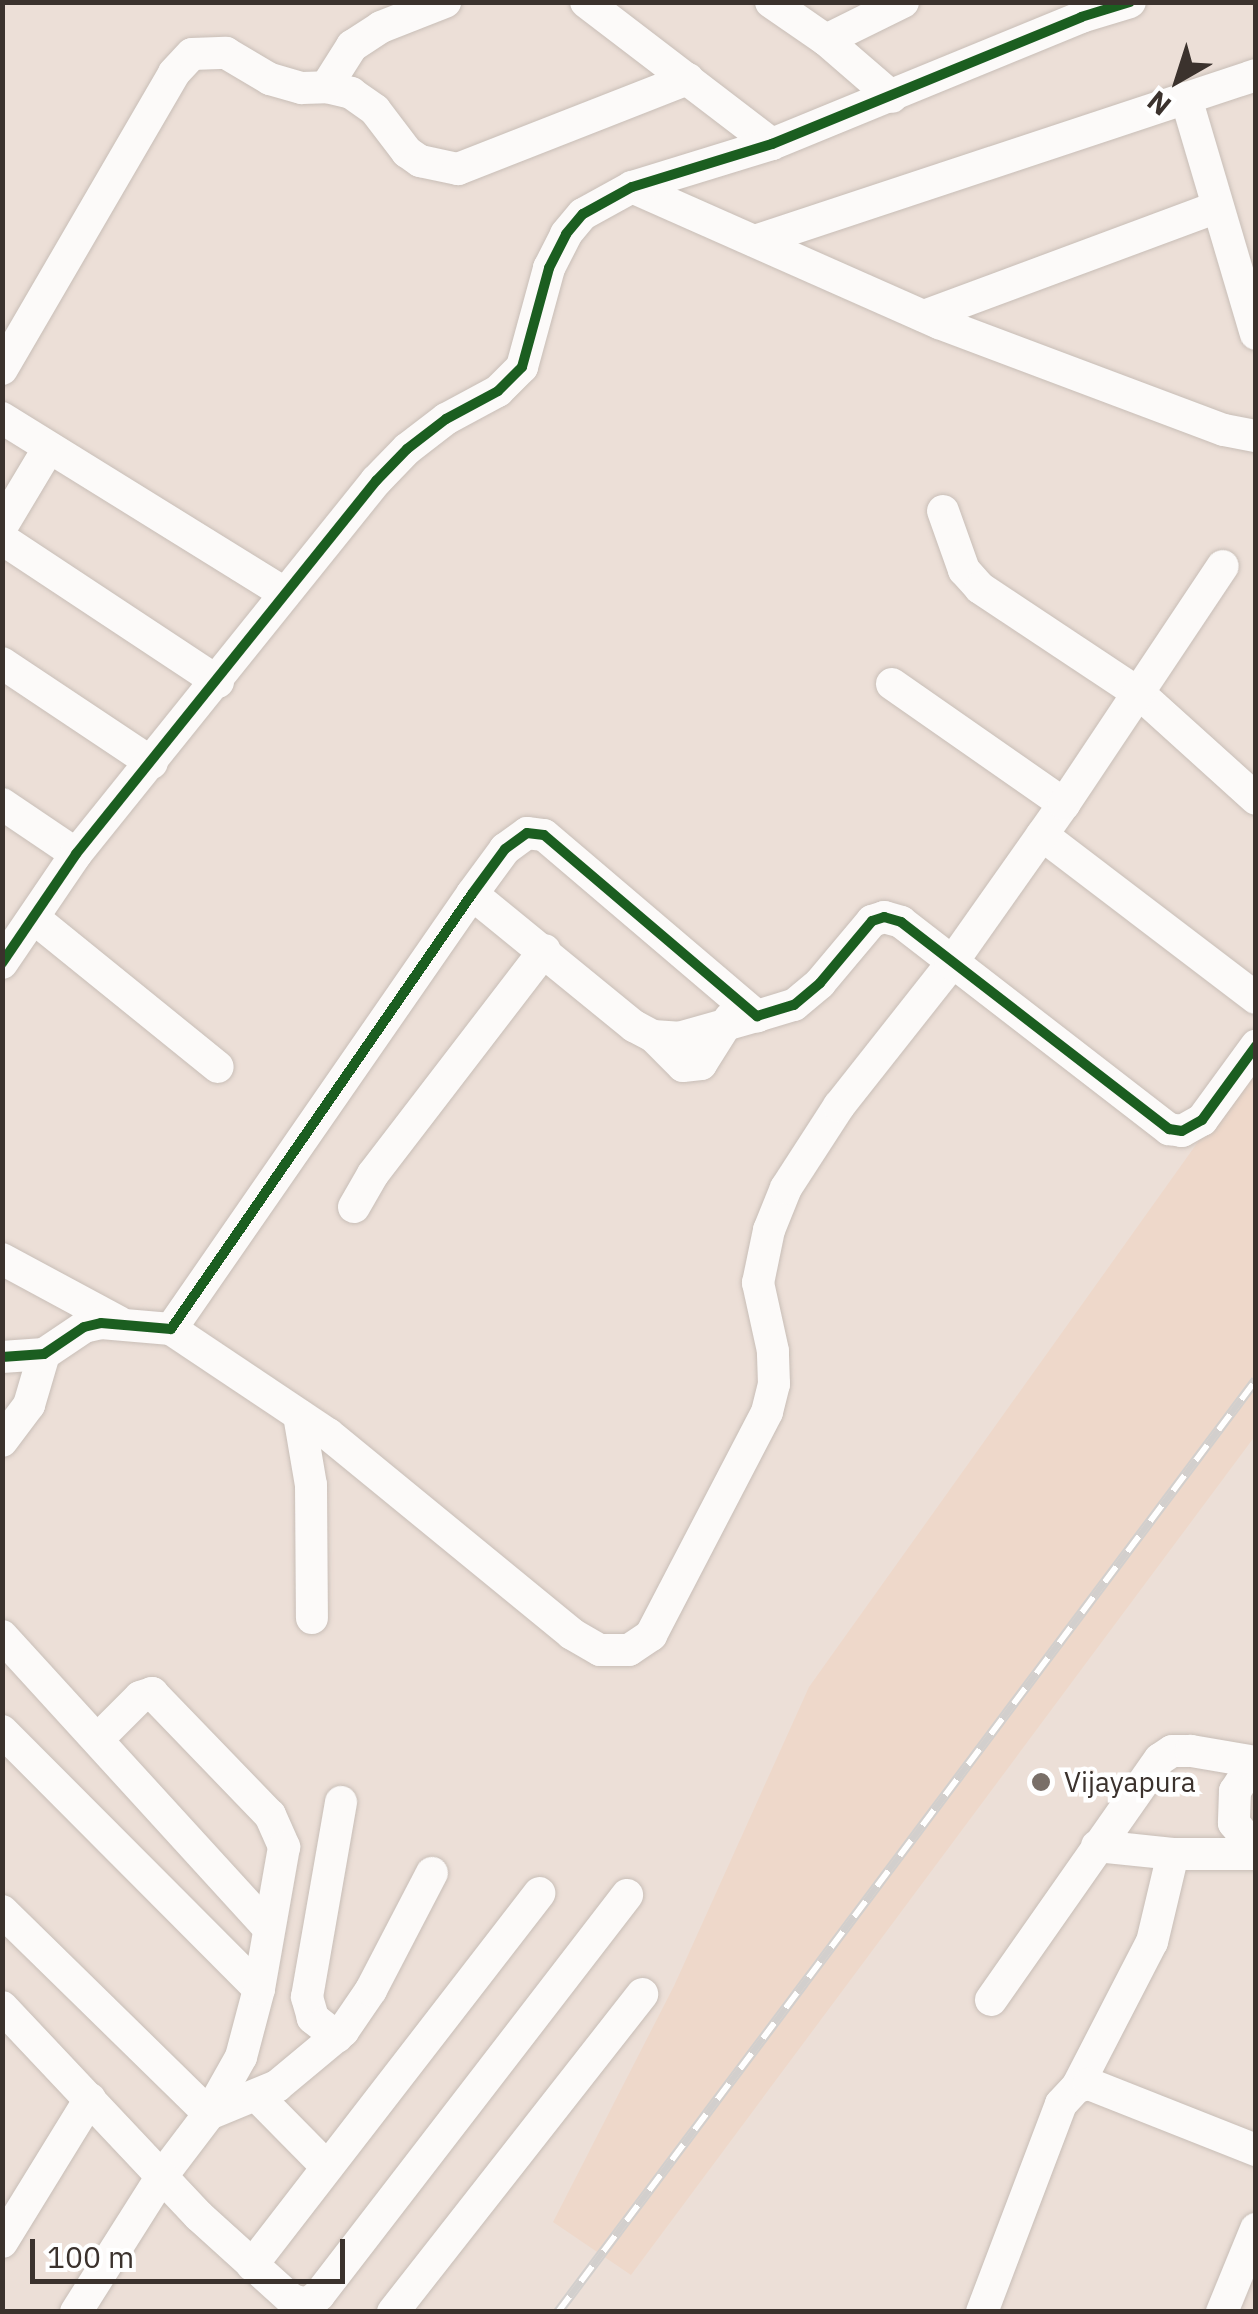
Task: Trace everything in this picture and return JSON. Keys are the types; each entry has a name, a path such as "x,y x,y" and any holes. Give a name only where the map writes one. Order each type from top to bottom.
{"street":[{"path":"326,87 352,46 381,27 445,2"},
{"path":"586,2 772,144"},
{"path":"771,2 826,40 892,97"},
{"path":"826,40 903,2"},
{"path":"2,963 76,854 218,682 283,592 407,449 446,419 498,392 522,367 550,268 566,234 583,214 632,186 772,144 892,97 1073,10 1130,2"},
{"path":"2,369 174,73 192,54 226,53 270,79 302,88 326,87 352,93 375,110 407,152 420,160 458,169 688,79"},
{"path":"755,241 1256,75"},
{"path":"1186,98 1256,334"},
{"path":"632,186 924,316 1224,430 1256,436"},
{"path":"924,316 1217,206"},
{"path":"2,418 283,592"},
{"path":"2,526 48,449"},
{"path":"943,511 964,570 980,588 1141,695 1256,799"},
{"path":"2,539 218,682"},
{"path":"2,1358 44,1354 84,1327 119,1322 171,1329 299,1414 572,1634 600,1650 629,1650 650,1634 766,1412 774,1384 773,1350 758,1282 768,1230 786,1188 839,1106 952,964 1141,695 1223,566"},
{"path":"2,663 152,762"},
{"path":"892,684 1064,804"},
{"path":"2,804 76,854"},
{"path":"171,1329 472,894 516,838 527,833 544,835 740,1011"},
{"path":"1042,835 1256,998"},
{"path":"472,894 634,1026 654,1036 679,1038 740,1011 794,1006 820,983 872,921 884,917 900,922 1169,1129 1182,1131 1202,1120 1256,1046"},
{"path":"35,918 218,1067"},
{"path":"354,1206 372,1174 545,950"},
{"path":"2,1259 119,1322"},
{"path":"2,1441 29,1405 44,1354"},
{"path":"299,1414 310,1485 312,1618"},
{"path":"2,1636 269,1928"},
{"path":"76,2312 241,2058 259,1990 284,1846 270,1816 152,1692 140,1697 98,1739"},
{"path":"2,1730 259,1990"},
{"path":"991,2000 1146,1775 1172,1750 1255,1762 1235,1791 1234,1823 1256,1852"},
{"path":"336,2037 313,2018 307,1997 341,1802"},
{"path":"1097,1846 1173,1854 1256,1852"},
{"path":"982,2312 1061,2104 1077,2087 1152,1942 1173,1854"},
{"path":"208,2114 258,2098 317,2057 336,2037 365,2000 432,1873"},
{"path":"252,2264 538,1893"},
{"path":"2,2007 162,2176 252,2264 292,2300 307,2304 319,2296 626,1895"},
{"path":"2,1911 208,2114"},
{"path":"392,2312 642,1994"},
{"path":"1077,2087 1090,2084 1256,2150"},
{"path":"258,2098 328,2167"},
{"path":"2,2242 90,2099"},
{"path":"1222,2312 1256,2230"}],"shaded area":[{"path":"1255,1062 1255,1436 631,2275 553,2222 674,1986 809,1687"}],"railway":[{"path":"558,2312 1256,1380"}],"cycle path":[{"path":"2,963 76,854 376,481 407,449 446,419 498,391 522,367 549,268 566,234 583,214 632,187 772,144 1081,17 1130,2"},
{"path":"2,1357 44,1354 84,1327 101,1323 171,1329 472,894 505,849 527,833 544,835 757,1016 794,1005 820,983 872,921 884,917 901,922 1169,1129 1182,1131 1202,1120 1256,1046"}],"place":[{"name":"Vijayapura","path":"1041,1782"}]}
